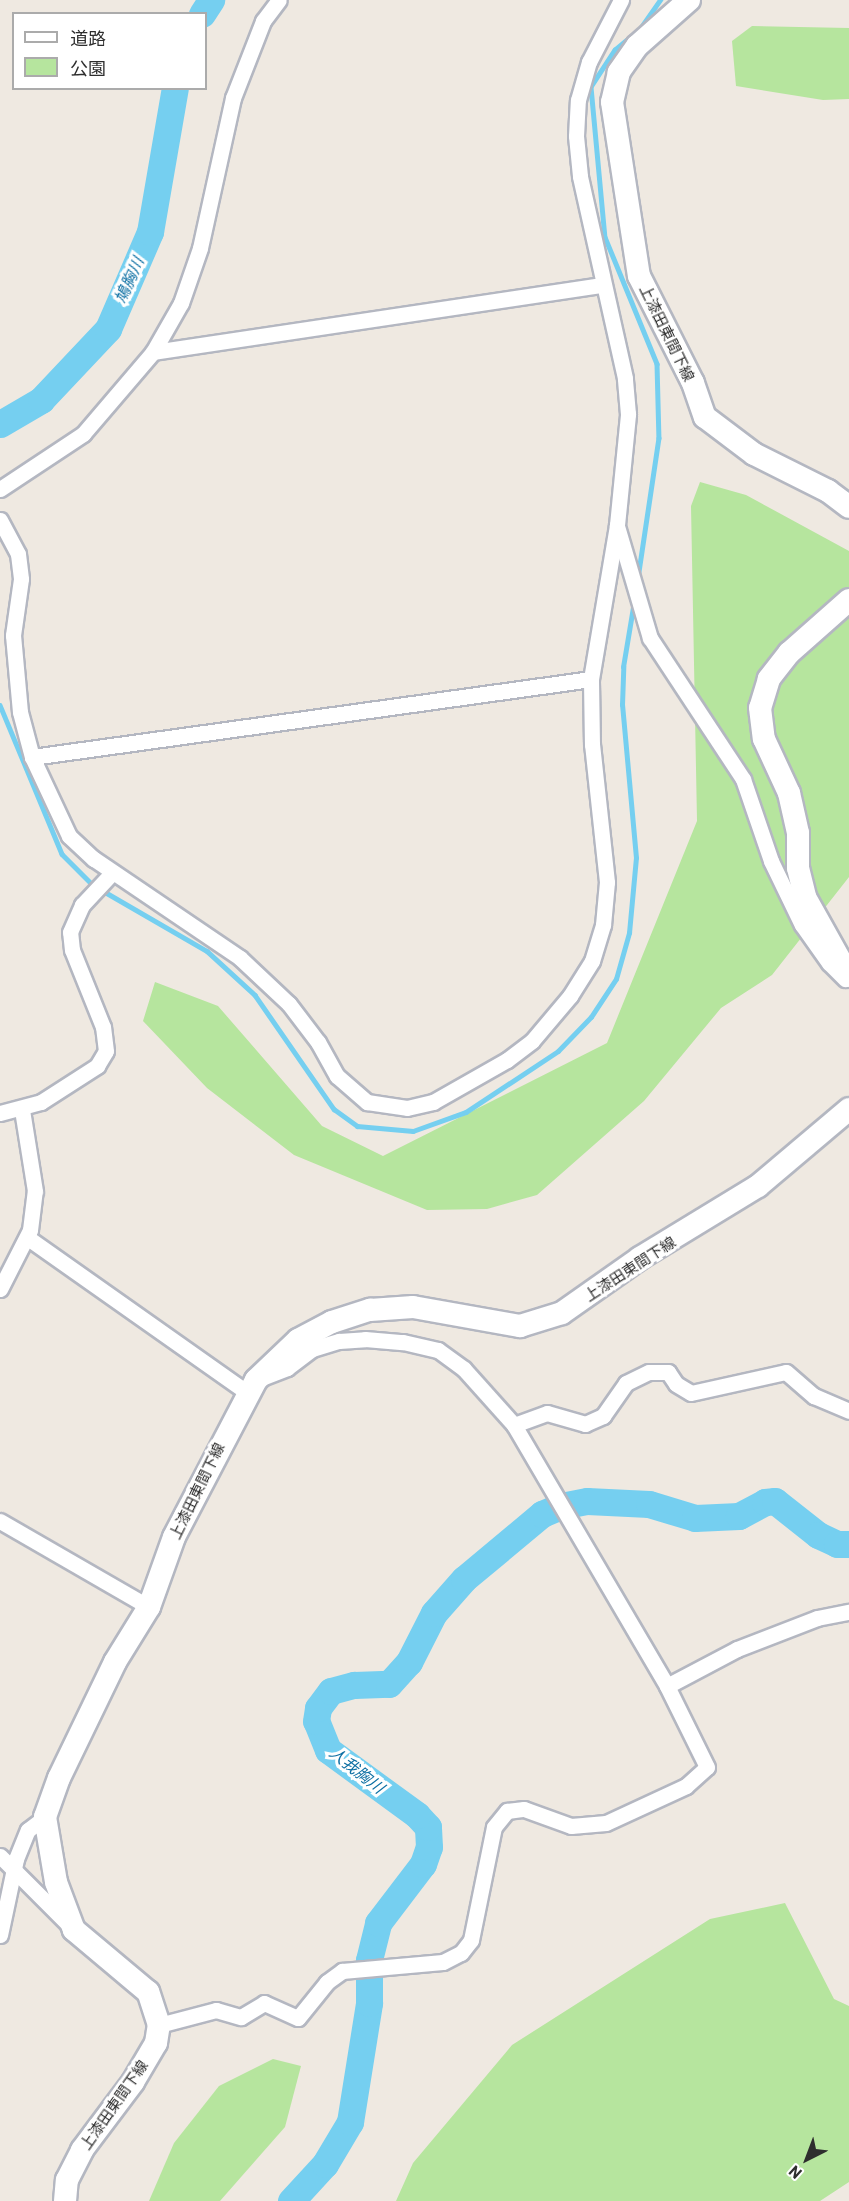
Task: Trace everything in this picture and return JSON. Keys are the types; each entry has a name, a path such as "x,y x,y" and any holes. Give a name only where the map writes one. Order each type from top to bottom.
{"main road":[{"name":"上漆田東間下線","path":"689,0 637,46 619,72 612,102 639,276 693,383 705,417 754,454 828,491 849,507"},
{"path":"849,600 789,653 769,679 760,708 764,739 789,793 798,833 798,868 805,897 849,976"},
{"name":"上漆田東間下線","path":"65,2201 67,2180 82,2150 133,2082 156,2043 159,2025 148,1992 74,1929 56,1882 45,1817 59,1778 115,1662 149,1607 174,1537 221,1441 252,1387 298,1340 332,1322 370,1310 413,1307 520,1326 562,1313 640,1258 759,1186 849,1109"}],"street":[{"path":"0,489 82,434 153,352 181,303 200,248 233,98 263,21 279,0"},
{"path":"0,520 18,554 21,579 7,623 20,712 32,757 69,836 113,872 240,958 289,1004 318,1042 338,1076 367,1102 407,1108 433,1102 507,1060 532,1041 570,996 592,961 603,925 607,882 592,745 591,679 617,525 628,414 626,378 580,176 578,100 589,63 621,0"},
{"path":"153,352 603,285"},
{"path":"617,525 650,638 743,779 771,861 802,925 828,963 849,983"},
{"path":"32,757 591,679"},
{"path":"0,1113 22,1110 97,1066 106,1051 103,1027 72,950 70,932 82,905 113,872"},
{"path":"0,1289 28,1238 34,1191 22,1110"},
{"path":"28,1238 252,1387 287,1368 312,1349 339,1341 403,1342 438,1350 464,1369 514,1425 668,1686 707,1767 686,1786 606,1823 571,1826 515,1807 498,1818 471,1940 461,1953 442,1962 342,1971 327,1982 298,2018 264,2003 241,2017 216,2010 159,2025"},
{"path":"514,1425 547,1413 585,1424 603,1416 626,1383 649,1372 668,1372 676,1384 691,1393 786,1372 814,1396 849,1411"},
{"path":"0,1521 149,1607"},
{"path":"668,1686 737,1649 818,1618 849,1612"},
{"path":"0,1935 16,1874 16,1859 28,1830 36,1821 45,1817"},
{"path":"0,1856 74,1929"}],"green space":[{"path":"752,26 849,28 849,99 823,100 736,86 732,41"},
{"path":"700,482 746,495 849,551 849,877 772,975 721,1008 644,1101 537,1195 487,1209 427,1210 294,1155 207,1088 143,1021 155,982 218,1006 322,1126 383,1156 607,1043 697,821 691,506"},
{"path":"785,1903 834,1999 849,2006 849,2182 820,2201 396,2201 413,2163 512,2045 710,1919"},
{"path":"273,2059 301,2066 285,2127 220,2201 149,2201 174,2143 219,2086"}],"waterway":[{"name":"鳩胸川","path":"203,12 211,0"},
{"path":"639,30 660,0"},
{"path":"633,35 615,50 591,87 605,237 657,364 659,438 638,578"},
{"name":"鳩胸川","path":"0,424 41,400 108,329 150,232 175,90"},
{"path":"0,705 62,854 93,885 207,951 255,995 334,1109 357,1126 413,1131 466,1112 558,1051 591,1017 616,979 629,933 636,858 622,705 623,667 634,601"},
{"name":"人我胸川","path":"291,2201 325,2164 350,2122 369,2003 369,1960 378,1923 423,1864 429,1847 428,1827 417,1815 328,1750 316,1721 318,1708 331,1691 354,1685 389,1684 409,1662 434,1613 464,1579 542,1514 561,1506 587,1501 649,1504 695,1518 739,1516 765,1502 775,1501 818,1535 837,1544 849,1544"}]}
